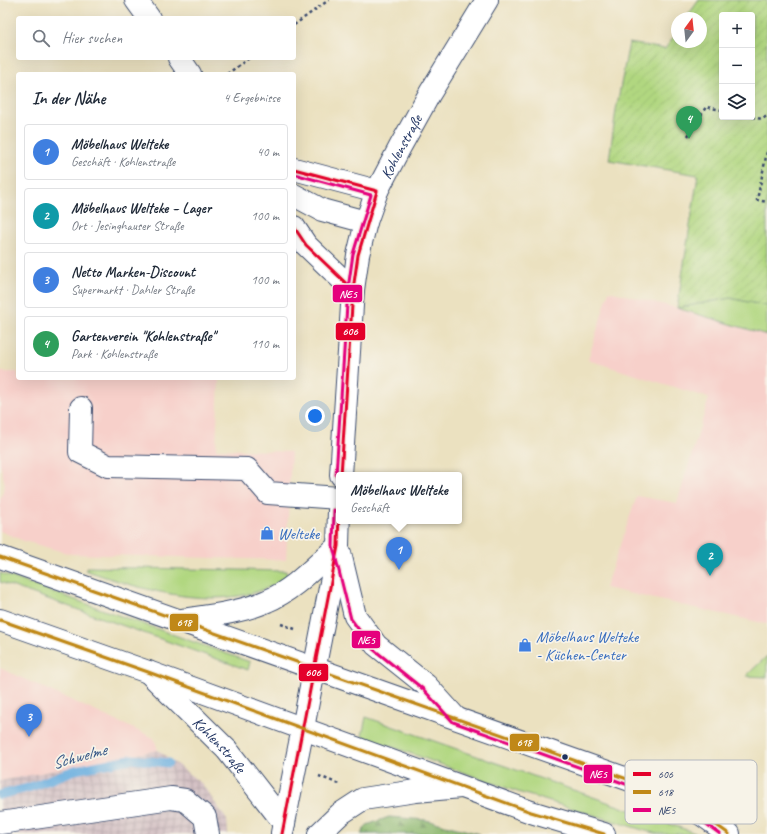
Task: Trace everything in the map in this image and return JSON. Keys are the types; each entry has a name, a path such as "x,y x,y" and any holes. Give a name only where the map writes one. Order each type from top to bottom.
{"main road":[{"path":"136,0 148,16"},
{"name":"Kohlenstraße","path":"341,472 353,290 358,255 366,222 377,191 430,93 487,0"},
{"path":"180,60 188,72"},
{"path":"296,170 377,191"},
{"path":"296,196 322,210 366,222"},
{"path":"296,230 306,245 353,290"},
{"path":"81,408 80,452 108,466 248,469 268,493 336,498"},
{"name":"Kohlenstraße","path":"283,828 338,546 339,524"},
{"path":"179,620 220,614 267,602 285,591 338,546 355,616 376,645 426,685 456,718"},
{"path":"0,557 625,778"},
{"path":"0,620 148,672 531,812 604,834"},
{"name":"Kohlenstraße","path":"148,672 227,750 283,828"},
{"path":"319,834 340,814 363,799 416,791 461,787"},
{"path":"0,823 171,798 185,800 205,817 208,834"},
{"path":"715,824 729,834"}],"path":[{"path":"296,24 329,0"},
{"path":"230,72 246,60"},
{"path":"688,136 706,107 719,109"},
{"path":"755,118 762,119 767,116"},
{"path":"767,152 757,200 767,202"}],"shaded area":[{"path":"609,291 677,308 767,335 767,624 605,588 637,496 677,503 709,398 588,360"},
{"path":"0,372 16,372 16,380 219,380 216,449 291,452 286,560 71,554 24,541 0,531 0,501 5,484 0,464"},
{"path":"0,668 154,738 158,750 0,781"},
{"path":"158,750 202,784 227,820 228,834 0,834 0,781"}],"green space":[{"path":"699,0 767,0 767,306 730,298 677,308 698,175 609,160 616,110 629,43 665,49 671,40 671,48 707,48 707,12 690,12"},
{"path":"730,298 767,306 767,335 677,308"},
{"path":"88,567 286,571 287,577 265,589 240,596 214,598 160,592 134,586 85,570"},
{"path":"0,573 250,662 248,670 0,582"},
{"path":"767,656 767,677 746,676"},
{"path":"366,717 625,808 625,824 670,824 698,834 658,834 646,831 518,792 362,736"},
{"path":"389,817 426,820 480,834 361,834 367,825"}],"waterway":[{"name":"Schwelme","path":"0,795 28,788 75,770 131,759 168,763"}],"transit line":[{"name":"606","path":"296,170 377,191"},
{"name":"NE5","path":"296,175 371,195 353,254 348,289 336,472"},
{"name":"606","path":"341,472 353,290 358,255 377,191"},
{"name":"606","path":"296,230 306,245 353,290"},
{"name":"NE5","path":"334,510 333,547 351,619 373,649 423,689 453,722 625,784"},
{"name":"606","path":"282,834 338,546 339,524"},
{"name":"618","path":"0,557 625,778"},
{"name":"618","path":"0,620 148,672 531,812 604,834"},
{"name":"NE5","path":"706,824 720,834"},
{"name":"618","path":"715,824 729,834"}],"place":[{"name":"Gartenverein \"Kohlenstraße\"","path":"689,139"},
{"name":"Welteke","path":"267,533"},
{"name":"Möbelhaus Welteke","path":"399,570"},
{"name":"Möbelhaus Welteke – Lager","path":"710,576"},
{"name":"Möbelhaus Welteke - Küchen-Center","path":"525,645"},
{"name":"Netto Marken-Discount","path":"29,737"}]}
